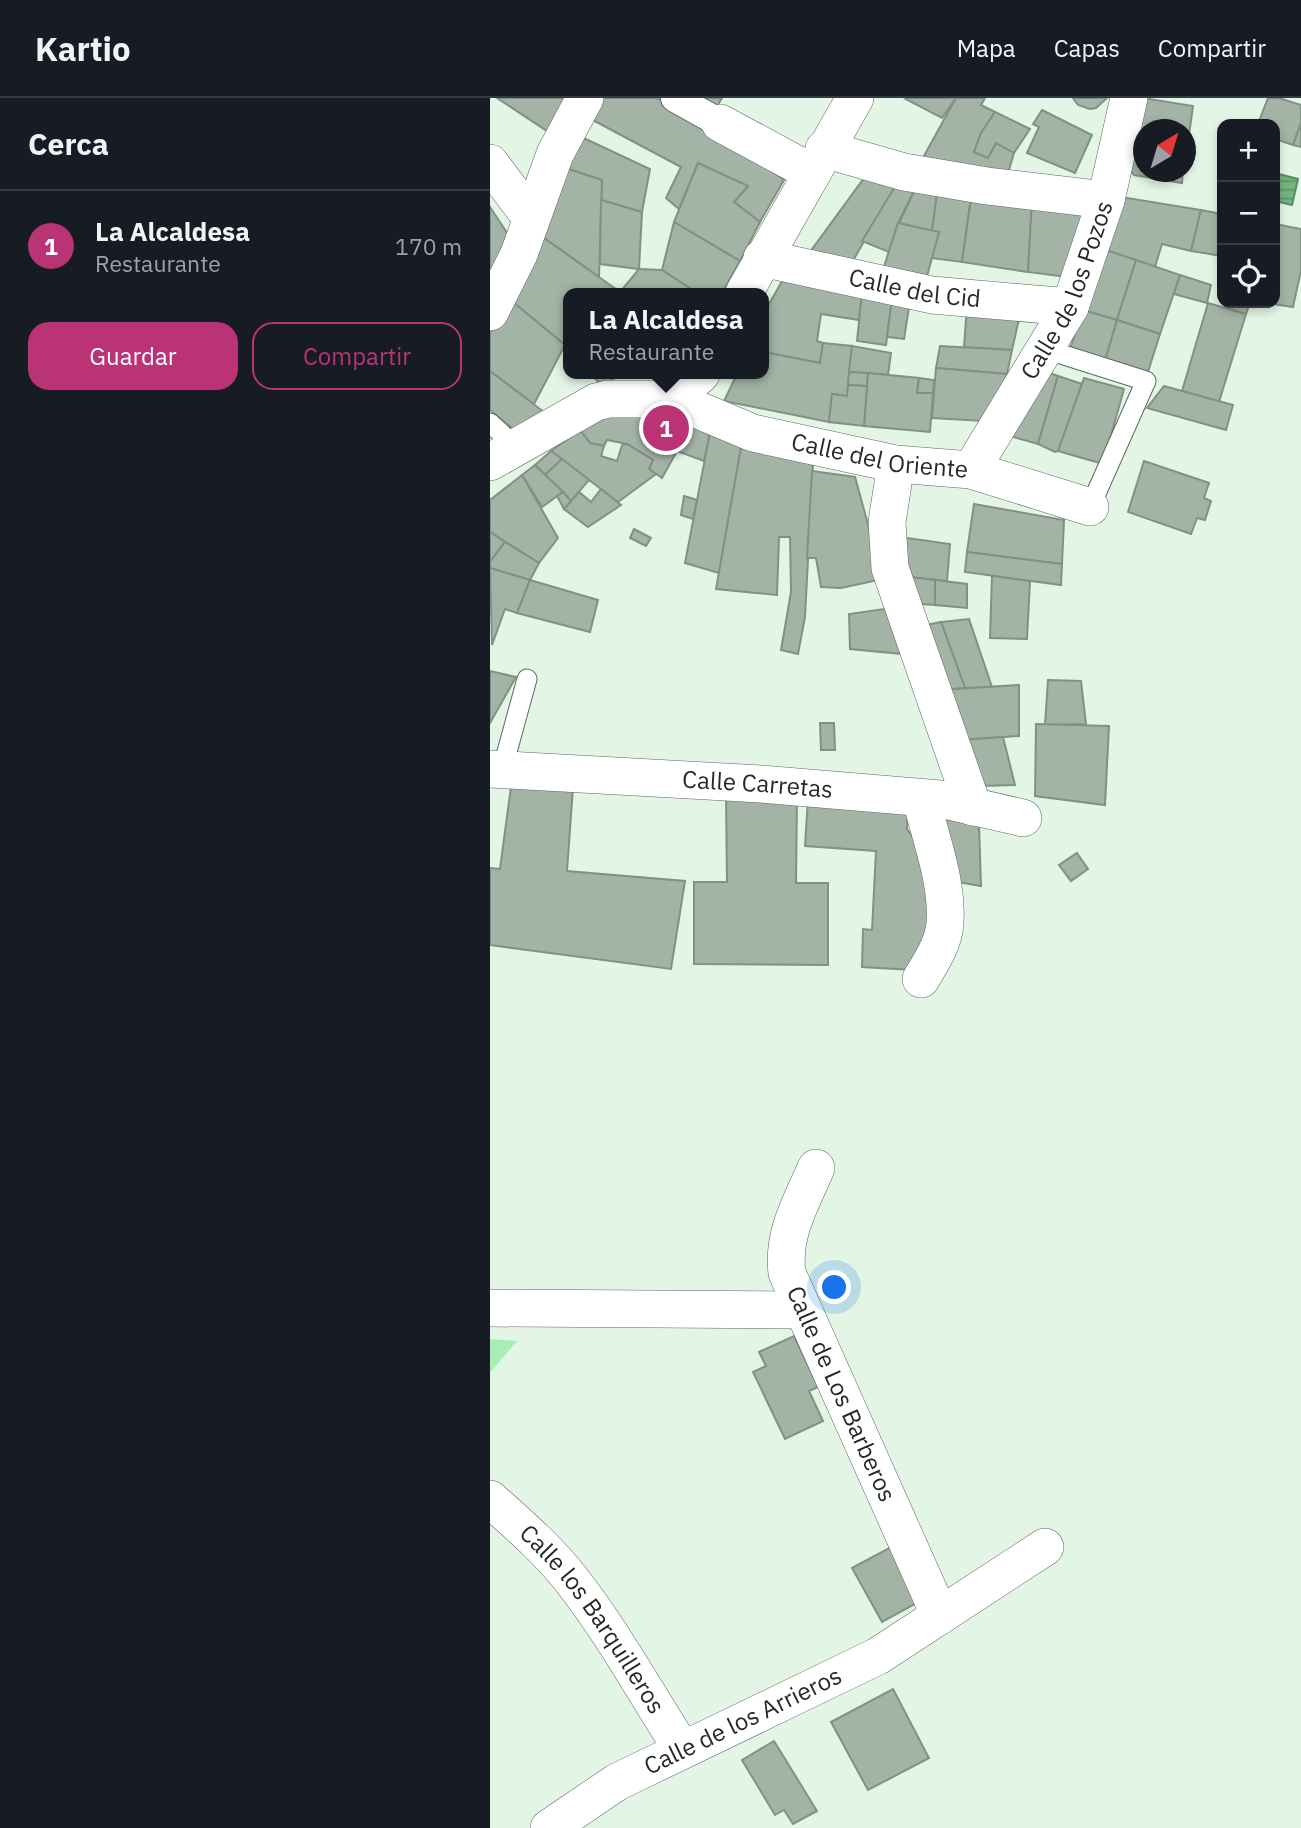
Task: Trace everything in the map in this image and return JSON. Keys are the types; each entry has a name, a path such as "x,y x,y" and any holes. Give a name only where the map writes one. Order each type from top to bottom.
{"street":[{"path":"490,312 507,281 555,154 585,98"},
{"path":"675,98 720,123 817,161 904,172 987,187 1106,200"},
{"path":"747,288 855,98"},
{"name":"Calle de los Pozos","path":"971,470 1070,307 1106,200 1129,98"},
{"path":"490,163 531,218"},
{"name":"Calle del Cid","path":"762,258 932,295 1070,307"},
{"path":"504,455 596,402 671,399 695,379"},
{"name":"Calle del Oriente","path":"671,399 753,433 896,464 971,470 1090,507"},
{"path":"896,464 887,522 890,568 974,807"},
{"name":"Calle Carretas","path":"496,770 761,784 921,798 1023,818"},
{"path":"921,798 943,888 945,924 939,948 921,979"},
{"name":"Calle de Los Barberos","path":"816,1168 788,1235 784,1253 786,1273 940,1616"},
{"path":"490,1308 801,1310"},
{"name":"Calle los Barquilleros","path":"490,1499 538,1542 569,1577 602,1622 682,1749"},
{"name":"Calle de los Arrieros","path":"549,1828 617,1782 859,1666 1045,1547"}],"lane":[{"path":"1045,349 1146,381 1090,507"},
{"path":"490,423 504,455"},
{"path":"496,770 527,679"}],"shaded area":[{"path":"1280,174 1298,179 1292,205 1280,202"},
{"path":"490,1339 517,1341 490,1373"}],"building":[{"path":"497,98 569,98 547,131"},
{"path":"601,98 657,98 712,127 784,180 760,222 734,202 748,186 698,163 679,209 666,198 681,167 589,118"},
{"path":"694,98 722,98 715,110"},
{"path":"904,98 956,98 942,118"},
{"path":"956,98 985,98 981,105 995,112 981,133 974,152 988,158 996,143 1014,153 1005,183 920,163"},
{"path":"1073,98 1107,98 1096,108 1090,109 1078,105"},
{"path":"1143,98 1193,106 1191,119 1137,119"},
{"path":"1268,98 1279,98 1301,105 1301,123 1293,145 1280,141 1280,119 1260,119"},
{"path":"1042,110 1092,135 1075,173 1027,153 1039,127 1033,124"},
{"path":"995,112 1030,129 1014,153 996,143 988,158 974,152 981,133"},
{"path":"1301,123 1301,147 1293,145"},
{"path":"575,134 650,169 642,212 601,200 602,180 562,167"},
{"path":"1133,135 1133,174 1125,164"},
{"path":"698,163 748,186 734,202 760,222 740,261 674,222"},
{"path":"562,167 602,180 599,277 544,238"},
{"path":"867,174 896,185 850,266 807,256"},
{"path":"918,183 938,186 932,231 899,223"},
{"path":"918,183 898,223 889,252 862,241 896,185"},
{"path":"938,186 972,191 962,262 931,258 939,232 932,231"},
{"path":"972,191 1032,200 1028,272 962,262"},
{"path":"1121,197 1201,210 1191,251 1162,244 1155,267 1103,249"},
{"path":"601,200 642,212 639,269 600,264"},
{"path":"1032,200 1083,208 1074,278 1028,272"},
{"path":"490,207 513,242 490,287"},
{"path":"1201,210 1217,213 1217,255 1191,251"},
{"path":"674,222 740,261 725,288 689,288 662,270"},
{"path":"898,223 939,232 926,280 882,273"},
{"path":"1280,225 1301,229 1301,270 1293,307 1280,305"},
{"path":"544,238 614,288 563,288 563,343 508,298"},
{"path":"1103,249 1136,260 1117,320 1083,310"},
{"path":"1136,260 1180,275 1160,334 1117,320"},
{"path":"639,269 662,270 689,288 623,288"},
{"path":"1180,275 1211,285 1207,303 1174,294"},
{"path":"785,276 862,293 859,320 821,314 817,341 823,343 820,363 769,353 769,304"},
{"path":"862,293 892,299 886,345 857,341"},
{"path":"508,298 563,343 563,349 534,404 490,371 490,333"},
{"path":"892,299 910,301 904,339 887,337"},
{"path":"1208,303 1217,308 1246,314 1219,402 1182,391"},
{"path":"967,306 1021,310 1012,350 964,347"},
{"path":"1227,308 1248,308 1246,314"},
{"path":"1083,310 1117,320 1105,361 1070,349"},
{"path":"1117,320 1160,334 1147,375 1105,361"},
{"path":"823,343 852,346 847,396 832,394 829,422 724,401 735,379 769,379 769,353 820,363"},
{"path":"852,346 891,353 888,375 849,372"},
{"path":"940,346 1012,350 1007,374 936,368"},
{"path":"936,368 1007,374 1003,389 984,421 932,418"},
{"path":"1035,368 1058,376 1038,444 1003,434"},
{"path":"490,371 544,412 513,429 490,410"},
{"path":"849,372 868,373 867,386 848,385"},
{"path":"868,373 919,378 917,393 933,393 930,432 864,426"},
{"path":"1058,376 1082,384 1058,451 1055,452 1038,444"},
{"path":"919,378 934,380 933,393 917,393"},
{"path":"1084,378 1124,389 1103,464 1058,451"},
{"path":"596,379 613,379 601,385"},
{"path":"848,385 867,386 864,426 829,422 832,394 847,396"},
{"path":"1164,386 1233,405 1226,430 1147,408"},
{"path":"607,409 674,418 711,428 704,461 677,451 662,478 649,469 653,460 627,444 607,440 604,446 590,443 580,430"},
{"path":"712,422 744,431 719,573 685,563"},
{"path":"580,430 590,443 604,446 601,456 617,461 622,445 627,444 653,460 649,469 656,474 618,502 551,451"},
{"path":"743,436 813,465 805,617 798,654 781,650 791,592 790,537 779,537 777,595 716,589"},
{"path":"551,451 562,459 545,475 535,465"},
{"path":"562,459 589,480 571,501 545,475"},
{"path":"1144,461 1209,483 1204,498 1211,501 1205,520 1197,518 1191,534 1128,512"},
{"path":"535,465 563,492 542,507 522,475"},
{"path":"812,471 855,477 883,579 841,588 821,587 816,558 807,558"},
{"path":"522,475 558,538 539,563 490,532 490,500"},
{"path":"601,489 621,505 588,527 564,509 579,492 591,502"},
{"path":"563,492 571,501 564,509 557,496"},
{"path":"684,496 697,500 693,519 681,515"},
{"path":"974,504 1064,520 1062,564 967,552"},
{"path":"634,529 651,538 646,546 630,538"},
{"path":"490,532 505,542 490,562"},
{"path":"893,536 950,544 947,581 900,576"},
{"path":"505,542 539,563 530,580 490,568 490,562"},
{"path":"967,552 1062,564 1061,585 965,572"},
{"path":"490,568 530,580 517,613 505,609 492,645"},
{"path":"900,576 935,580 935,605 906,603"},
{"path":"992,576 1030,581 1027,639 990,638"},
{"path":"530,580 598,600 590,632 517,613"},
{"path":"935,580 967,584 967,608 935,605"},
{"path":"891,608 903,654 850,649 849,614"},
{"path":"969,619 992,687 965,688 941,622"},
{"path":"941,622 965,688 940,690 916,627"},
{"path":"490,671 516,677 490,723"},
{"path":"1048,680 1081,681 1086,724 1045,725"},
{"path":"1019,685 1019,736 962,740 940,690"},
{"path":"820,723 834,723 835,750 821,750"},
{"path":"1036,724 1109,726 1105,805 1035,796"},
{"path":"1003,737 1015,785 980,786 962,740"},
{"path":"512,779 573,787 567,871 685,881 671,969 490,945 490,868 500,869"},
{"path":"726,796 797,796 796,883 828,883 828,965 694,964 694,882 727,882"},
{"path":"808,798 908,804 907,829 925,854 931,928 913,970 862,967 863,929 872,930 876,851 805,846"},
{"path":"942,819 979,824 981,886 945,880"},
{"path":"1077,853 1088,869 1071,881 1059,865"},
{"path":"794,1336 818,1387 809,1391 823,1421 785,1439 753,1372 766,1366 759,1352"},
{"path":"893,1546 922,1600 882,1622 852,1568"},
{"path":"893,1689 929,1758 868,1790 831,1722"},
{"path":"774,1741 817,1811 793,1824 784,1810 775,1815 742,1760"}],"place":[{"name":"La Alcaldesa","path":"666,428"}]}
